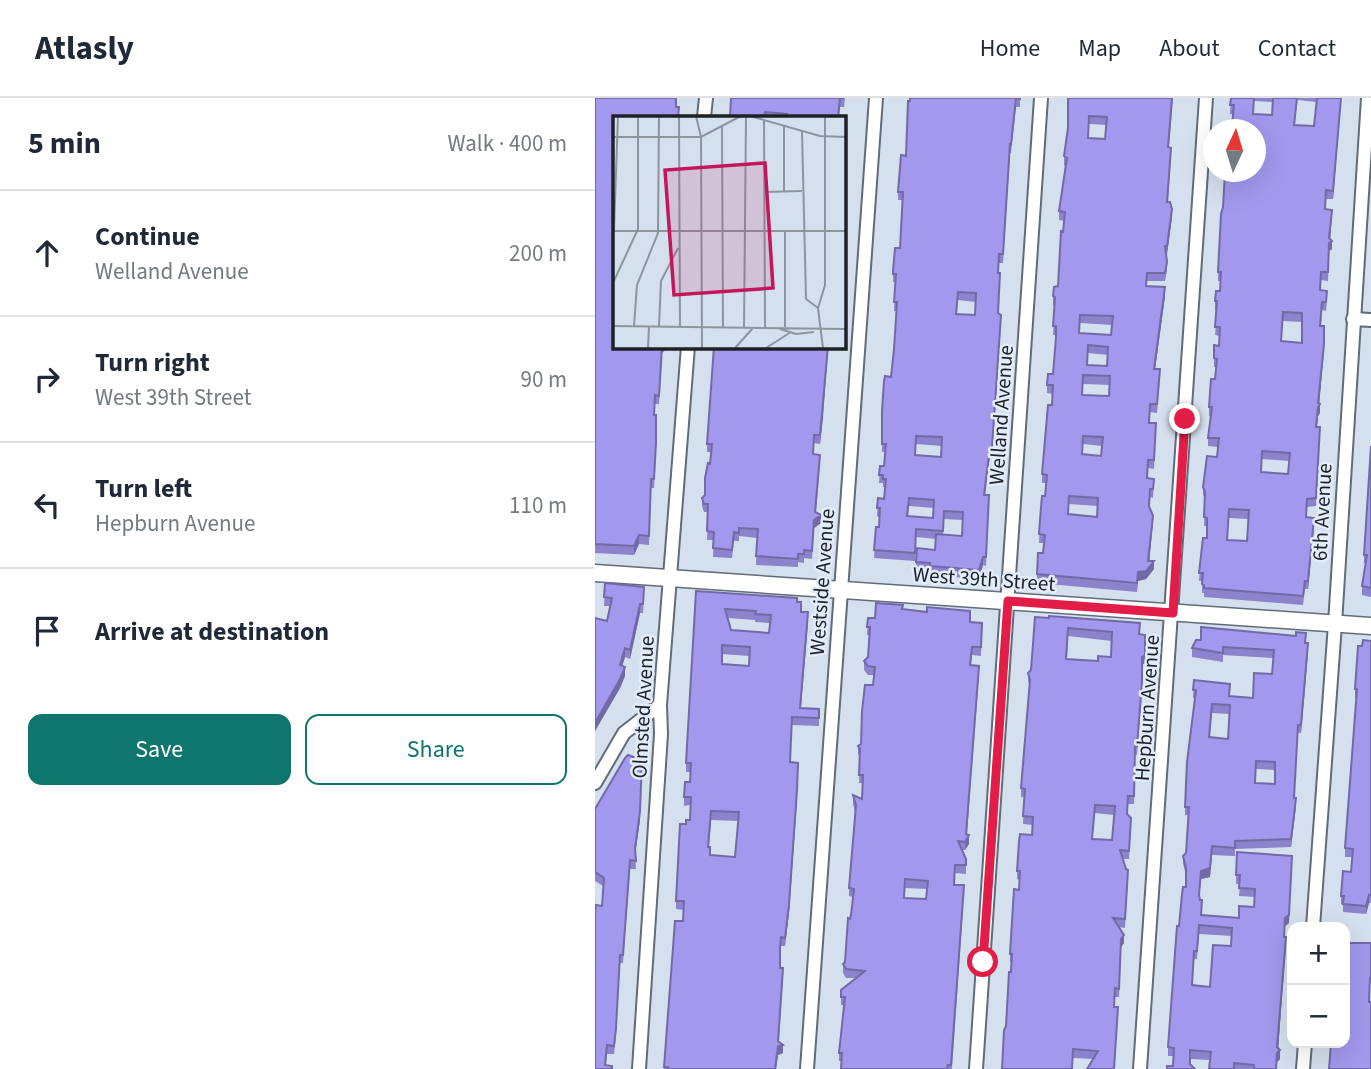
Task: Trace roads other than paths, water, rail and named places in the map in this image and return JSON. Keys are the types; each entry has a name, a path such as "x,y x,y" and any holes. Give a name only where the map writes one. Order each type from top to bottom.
{"street":[{"path":"705,116 706,98"},
{"name":"Westside Avenue","path":"807,1069 876,98"},
{"name":"Welland Avenue","path":"976,1069 1041,98"},
{"name":"Hepburn Avenue","path":"1140,1069 1206,98"},
{"name":"6th Avenue","path":"1313,922 1368,98"},
{"path":"1353,319 1371,320"},
{"name":"Olmsted Avenue","path":"639,1069 661,734 660,705 688,348"},
{"name":"West 39th Street","path":"595,573 1371,626"},
{"path":"595,783 624,733 660,705"},
{"path":"1303,1069 1305,1048"}]}
